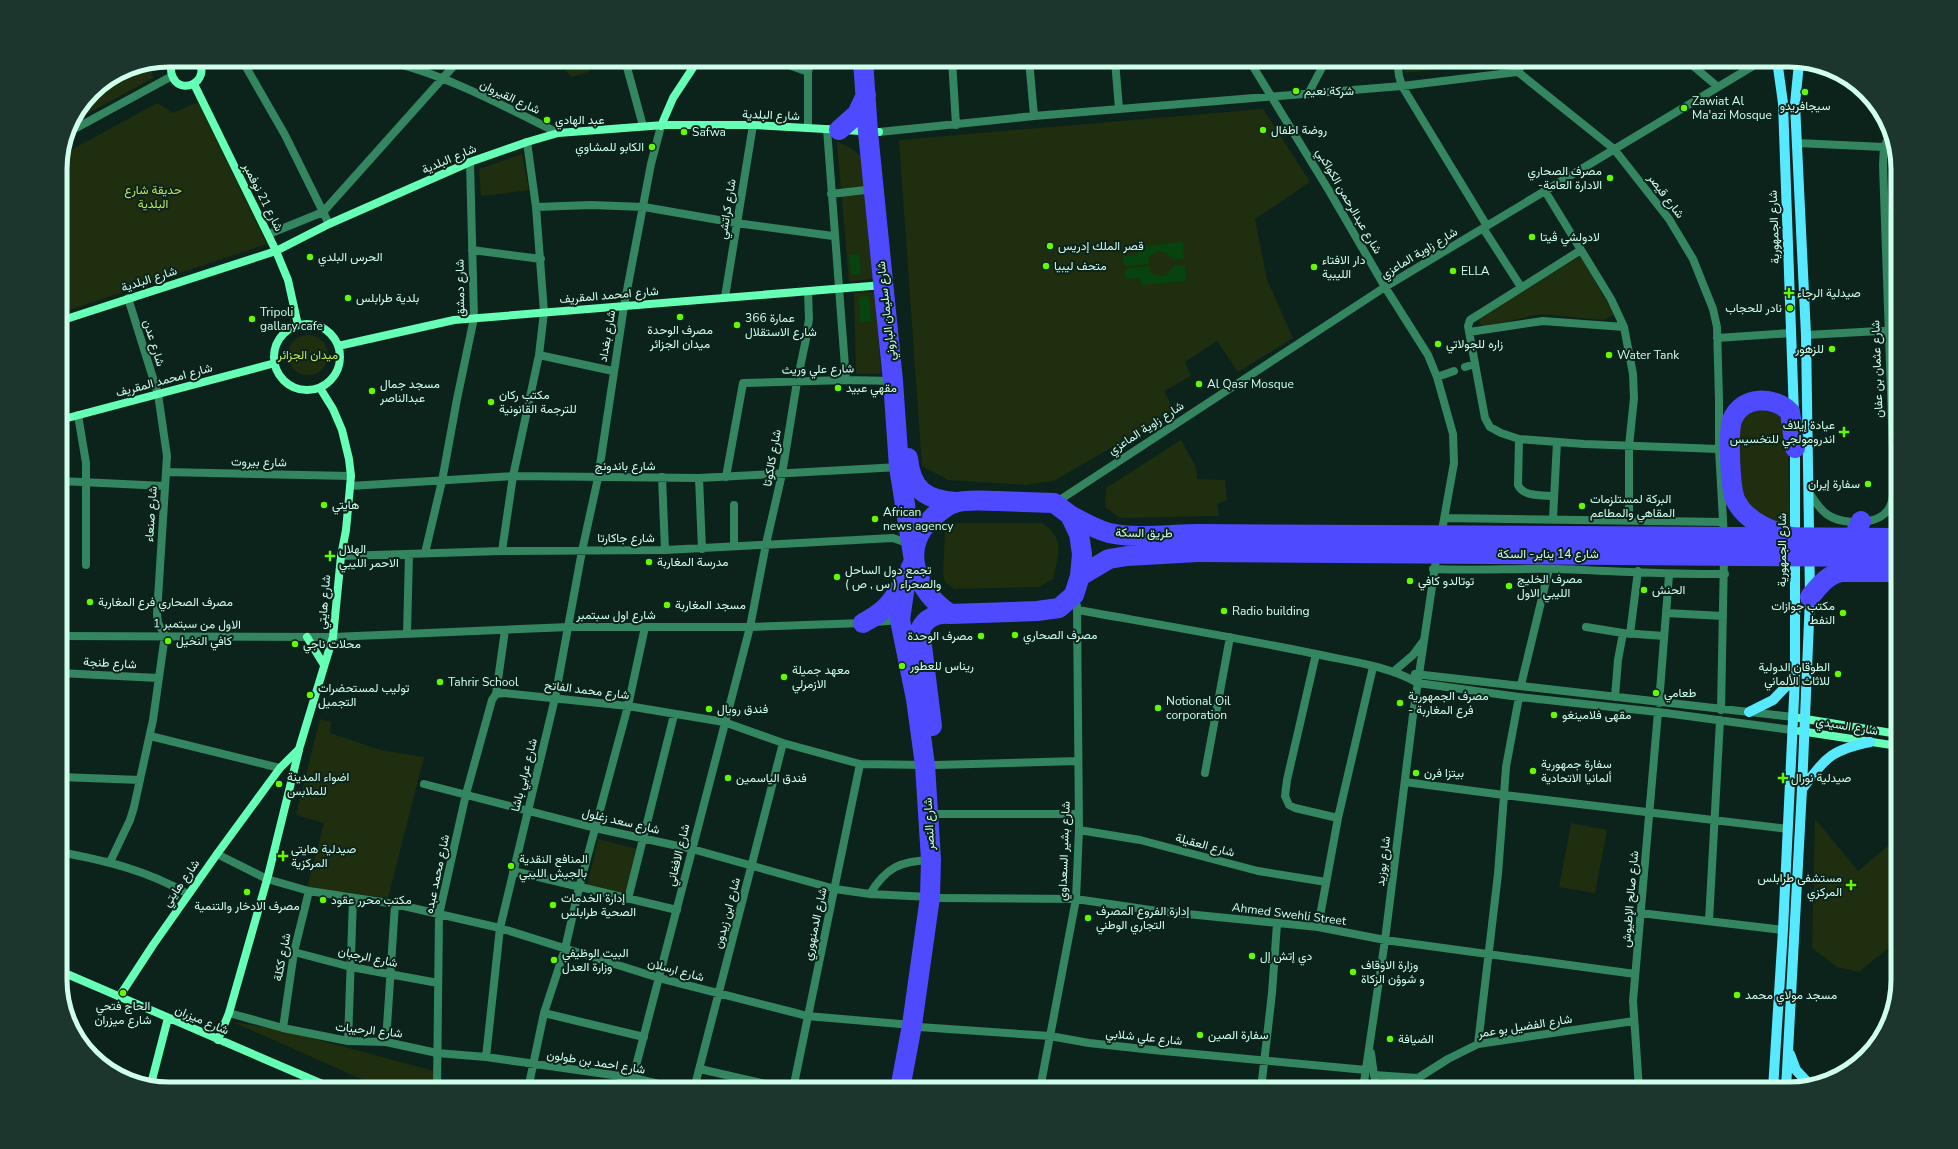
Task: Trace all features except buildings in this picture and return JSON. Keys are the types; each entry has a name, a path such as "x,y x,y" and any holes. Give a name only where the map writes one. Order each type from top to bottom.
{"highway":[{"name":"شارع سليمان الباروني","path":"864,67 890,225 909,466 912,478 924,494 942,501 1054,503"},
{"name":"شارع سليمان الباروني","path":"874,67 874,189 893,381 899,467 910,561"},
{"path":"833,129 857,114 867,93"},
{"path":"1793,538 1759,524 1749,517 1735,499 1731,476 1730,430 1732,420 1746,404 1756,400 1776,402 1790,412 1795,448"},
{"name":"شارع النصر","path":"934,897 931,860 930,698 910,561 918,537 925,526 945,507 956,502"},
{"name":"طريق السكة","path":"1054,503 1070,515 1092,527 1111,533 1198,543"},
{"path":"918,620 1037,611 1059,608 1076,602 1082,554 1079,534 1070,515"},
{"path":"1860,521 1855,530 1852,546 1855,562 1860,572"},
{"name":"شارع 14 يناير- السكة","path":"1198,543 1891,538"},
{"name":"طريق السكة","path":"1080,576 1109,559 1198,543"},
{"name":"شارع 14 يناير- السكة","path":"1198,543 1891,557"},
{"path":"910,561 925,589 938,606 918,620"},
{"path":"863,623 881,614 894,599 910,561"},
{"path":"1810,597 1825,580 1833,574 1841,572 1891,572"},
{"name":"شارع النصر","path":"909,1082 915,1026 940,859 938,814 930,765"},
{"name":"شارع النصر","path":"902,1082 915,1026"}],"main road":[{"name":"شارع الجمهورية","path":"1773,1082 1784,930 1795,677 1795,448 1783,103 1778,67"},
{"path":"1786,1082 1802,789 1810,597 1810,494 1806,335 1795,104 1798,68"},
{"path":"1748,712 1773,700 1795,677"},
{"path":"1802,789 1818,768 1833,753 1849,746 1870,742"},
{"path":"1789,1045 1792,1062 1796,1070 1806,1081"}],"street":[{"path":"171,67 172,76 175,81 182,86 194,84 201,75 200,67"},
{"path":"245,67 285,135 329,224"},
{"name":"شارع القيروان","path":"404,67 442,79 496,102 558,133"},
{"path":"269,234 323,212 453,67"},
{"path":"627,67 643,126"},
{"name":"شارع بغداد","path":"569,627 582,550 598,478 613,371 651,164 661,126 673,98 693,67"},
{"path":"794,67 808,72"},
{"path":"808,128 809,67"},
{"path":"952,67 956,125"},
{"path":"1030,67 1034,116"},
{"path":"1116,67 1119,108"},
{"name":"شارع عبدالرحمن الكواكبي","path":"1254,67 1273,97 1385,287 1428,355 1437,377 1453,434 1454,463 1433,569"},
{"path":"1308,94 1322,67"},
{"path":"1399,67 1402,86 1521,287"},
{"name":"شارع قيصر","path":"1511,67 1614,149 1652,196 1682,238 1693,259 1713,309 1717,338 1719,449 1725,574 1721,710"},
{"path":"874,132 1119,108 1402,86 1516,72 1520,67"},
{"path":"1694,67 1718,87"},
{"name":"شارع زاوية الماعزي","path":"1054,503 1385,287 1751,67"},
{"path":"76,128 172,76"},
{"name":"شارع 21 نوفمبر","path":"194,84 232,164 269,234 288,280 298,325"},
{"name":"شارع البلدية","path":"67,319 276,251 329,224 470,162 558,133 643,126 753,125 874,132"},
{"name":"شارع كراتشي","path":"725,298 753,125"},
{"path":"833,129 831,194 846,380"},
{"name":"شارع عثمان بن عفان","path":"1887,140 1884,147 1882,165 1891,415"},
{"path":"502,551 513,476 539,355 544,312 536,207 527,142"},
{"path":"1797,143 1884,147"},
{"name":"شارع دمشق","path":"425,553 442,481 456,399 474,318 470,162"},
{"path":"831,194 874,189"},
{"path":"1545,191 1612,299 1624,327 1634,374 1634,398 1629,446 1629,520"},
{"path":"536,207 591,205 644,207 736,223 834,236"},
{"path":"472,250 541,259"},
{"path":"1581,250 1472,317 1468,322 1482,404 1490,427 1501,434 1519,439 1629,446 1719,449"},
{"name":"شارع امحمد المقريف","path":"338,346 426,325 474,318 884,285"},
{"name":"شارع كالكوتا","path":"750,628 766,544 782,474 808,326 808,291"},
{"name":"شارع عدن","path":"128,298 158,394"},
{"path":"1469,332 1543,321 1624,327"},
{"path":"308,324 318,326 328,332 338,346 340,355 337,370 329,382 320,388 311,390 292,387 284,381 278,373 275,363 275,348 284,334 298,325 308,324"},
{"path":"1806,335 1891,330"},
{"path":"1717,338 1791,333"},
{"path":"539,355 613,371"},
{"name":"شارع امحمد المقريف","path":"67,418 275,363"},
{"path":"1465,367 1475,364"},
{"path":"1437,377 1454,371"},
{"name":"شارع علي وريث","path":"726,477 744,383 846,380 893,381"},
{"name":"شارع هايتي","path":"218,1040 229,1013 267,879 299,749 333,637 351,476 349,459 342,430 333,409 320,388"},
{"name":"شارع صنعاء","path":"158,394 167,456 157,614 158,623 165,635"},
{"path":"78,415 83,438 87,482 86,565"},
{"path":"1519,439 1520,489 1527,493 1554,496"},
{"path":"1553,518 1557,442"},
{"name":"شارع باندونج","path":"350,486 513,476 699,478 899,467"},
{"name":"شارع بيروت","path":"166,472 351,476"},
{"path":"662,477 665,550"},
{"path":"699,478 702,549"},
{"path":"67,481 165,486"},
{"name":"شارع عثمان بن عفان","path":"1810,494 1828,515 1844,520 1873,521 1885,513 1891,504"},
{"path":"734,505 734,546"},
{"path":"1444,518 1553,518 1723,522"},
{"name":"شارع جاكارتا","path":"341,556 502,551 702,549 766,544 893,538 910,561"},
{"path":"407,634 409,554"},
{"path":"1433,569 1549,569 1638,571 1669,575 1725,574"},
{"name":"شارع بوزيد","path":"1365,1082 1385,940 1433,569"},
{"path":"1521,685 1549,569"},
{"path":"1615,698 1618,660 1626,634 1638,571"},
{"name":"شارع صالح الإطيوش","path":"1638,1082 1634,1021 1635,974 1669,575"},
{"path":"1076,602 1230,637 1316,654 1419,679 1519,697 1658,708 1721,710 1793,717"},
{"name":"شارع بشير السعداوي","path":"1041,1082 1076,899 1079,830 1076,602"},
{"path":"1666,613 1723,616"},
{"name":"شارع اول سبتمبر","path":"333,637 569,627 750,628 918,620"},
{"name":"شارع عرابي باشا","path":"486,1057 500,928 555,698 569,627"},
{"path":"529,1082 544,1013 565,949 578,888 628,706 646,627"},
{"path":"1586,627 1626,634 1664,636"},
{"name":"شارع الافغاني","path":"633,1082 724,722 750,628"},
{"name":"شارع محمد عبده","path":"437,1082 439,915 466,794 492,700 496,694 505,630"},
{"path":"110,862 130,820 140,780 150,736 165,635"},
{"name":"الاول من سبتمبر 1","path":"67,636 165,635 224,638 333,637"},
{"path":"307,637 324,665"},
{"path":"1205,773 1230,637"},
{"path":"1392,672 1413,655 1424,639"},
{"path":"1316,654 1287,780 1286,796 1289,805 1295,808 1338,818"},
{"path":"1318,927 1338,818 1373,667"},
{"name":"شارع طنجة","path":"67,673 158,678"},
{"path":"1419,679 1521,685 1615,698 1720,720 1792,730"},
{"name":"شارع محمد الفاتح","path":"496,694 504,693 628,706 674,715 724,722 783,743 860,764 930,765 1078,761"},
{"path":"1478,1044 1498,874 1507,761 1519,697"},
{"path":"628,899 674,715"},
{"name":"شارع السيدي","path":"1793,717 1891,733"},
{"path":"1709,921 1720,720"},
{"name":"شارع السيدي","path":"1792,730 1891,745"},
{"path":"150,736 280,768"},
{"name":"شارع ابن زيدون","path":"696,1082 783,743"},
{"name":"شارع هايتي","path":"119,997 188,894 217,854 280,768 299,749"},
{"name":"شارع الدمنهوري","path":"794,1082 860,764"},
{"path":"67,777 140,780"},
{"path":"1405,782 1788,830"},
{"name":"شارع سعد زغلول","path":"424,784 595,828 692,849 835,889 870,894"},
{"path":"938,814 1078,814"},
{"name":"شارع العقيلة","path":"1079,830 1140,840 1258,870 1326,882"},
{"path":"67,853 110,862 144,872 188,894"},
{"name":"شارع ارسلان","path":"217,854 267,879 309,891 353,899 395,904 500,928 659,978 808,1016 915,1026"},
{"path":"870,894 877,882 891,869 910,861 931,860"},
{"path":"513,871 578,888 677,910"},
{"name":"شارع ككلة","path":"283,1028 294,952 309,891"},
{"name":"Ahmed Swehli Street","path":"870,894 934,897 1076,899 1156,911 1318,927 1385,940 1635,974"},
{"path":"348,1041 353,899"},
{"path":"386,1042 389,974 395,904"},
{"path":"1640,914 1784,930"},
{"path":"1261,1082 1272,993 1277,924"},
{"name":"شارع الرجبان","path":"294,952 351,967 438,983"},
{"name":"شارع ميزران","path":"67,974 317,1082"},
{"name":"شارع الرحيبات","path":"229,1013 283,1028 348,1041 386,1042 437,1053 486,1057 533,1064"},
{"path":"544,1013 644,1037"},
{"path":"152,1081 168,1018"},
{"name":"شارع الفضيل بو عمر","path":"1414,1082 1418,1078 1448,1059 1478,1044 1634,1021"},
{"name":"شارع علي شلابي","path":"915,1026 1050,1036 1089,1043 1366,1070"},
{"path":"1370,1042 1376,1082"},
{"name":"شارع احمد بن طولون","path":"533,1064 634,1078 650,1082"},
{"path":"700,1069 757,1082"},
{"path":"1374,1075 1418,1078"}],"green space":[{"path":"562,67 592,67 588,72 572,77"},
{"path":"1404,67 1458,67 1405,73"},
{"path":"152,69 153,78 82,117 92,102 102,92 124,77 142,70"},
{"name":"حديقة شارع البلدية","path":"198,102 267,244 67,311 67,162 69,151 157,103 173,113"},
{"path":"1263,109 1310,182 1255,219 1267,280 1293,338 1238,372 1217,341 1185,362 1191,376 1164,391 1174,411 1054,481 1025,485 948,480 922,466 899,140"},
{"path":"837,142 851,148 862,159 876,278 849,282"},
{"path":"522,154 529,190 481,196 479,169"},
{"path":"1580,256 1615,315 1603,320 1540,314 1483,327 1477,319"},
{"path":"875,292 881,374 856,374 854,293"},
{"name":"ميدان الجزائر","path":"312,335 319,338 325,344 328,355 327,363 319,372 312,375 304,375 297,372 289,363 288,351 291,344 300,336"},
{"path":"1762,405 1787,420 1790,525 1776,525 1763,522 1739,493 1738,423 1746,410"},
{"path":"1181,440 1196,467 1197,479 1225,480 1227,500 1217,504 1219,516 1120,518 1105,507 1106,488"},
{"path":"957,523 1042,523 1055,535 1057,541 1058,555 1053,579 1039,587 954,589 945,582 943,572 945,531 949,525"},
{"path":"320,719 331,722 330,733 380,750 424,757 388,898 307,888 324,823 296,815"},
{"path":"1815,819 1858,871 1891,843 1891,946 1859,972 1837,967 1812,948"},
{"path":"1571,823 1607,830 1595,893 1559,887"},
{"path":"598,839 638,849 627,896 587,886"},
{"path":"233,1022 282,1030 434,1071 433,1082 368,1082"}],"shaded area":[{"path":"1183,242 1184,259 1173,260 1164,252 1158,252 1154,253 1148,258 1149,264 1124,266 1123,256 1138,254 1137,247"},
{"path":"859,254 861,274 851,275 849,255"},
{"path":"1185,265 1186,281 1141,285 1140,278 1125,279 1125,269 1149,266 1150,272 1157,276 1163,276 1169,273 1173,266"},
{"path":"869,296 871,321 860,322 859,297"}],"place":[{"name":"شركة نعيم","path":"1296,91"},
{"name":"سيجافريدو","path":"1805,92"},
{"name":"Zawiat Al Ma'azi Mosque","path":"1684,108"},
{"name":"عبد الهادي","path":"547,120"},
{"name":"روضة اطفال","path":"1263,130"},
{"name":"Safwa","path":"684,132"},
{"name":"الكابو للمشاوي","path":"652,147"},
{"name":"مصرف الصحاري -الادارة العامة","path":"1610,178"},
{"name":"لادولشي ڤيتا","path":"1532,237"},
{"name":"قصر الملك إدريس","path":"1050,246"},
{"name":"الحرس البلدي","path":"310,257"},
{"name":"متحف ليبيا","path":"1046,266"},
{"name":"دار اﻻفتاء الليبية","path":"1314,267"},
{"name":"ELLA","path":"1453,271"},
{"name":"صيدلية الرجاء","path":"1789,293"},
{"name":"بلدية طرابلس","path":"348,298"},
{"name":"نادر للحجاب","path":"1790,308"},
{"name":"مصرف الوحدة ميدان الجزائر","path":"680,317"},
{"name":"Tripoli gallary cafe","path":"252,319"},
{"name":"عمارة 366 شارع الاستقلال","path":"737,325"},
{"name":"زاره للجولاتي","path":"1438,344"},
{"name":"للزهور","path":"1832,349"},
{"name":"Water Tank","path":"1609,355"},
{"name":"Al Qasr Mosque","path":"1199,384"},
{"name":"مقهي عبيد","path":"838,388"},
{"name":"مسجد جمال عبدالناصر","path":"372,391"},
{"name":"مكتب ركان للترجمة القانونية","path":"491,402"},
{"name":"عيادة إيلاف اندرومولجي للتخسيس","path":"1844,432"},
{"name":"سفارة إيران","path":"1868,484"},
{"name":"هايتي","path":"324,505"},
{"name":"البركة لمستلزمات المقاهي والمطاعم","path":"1582,506"},
{"name":"African news agency","path":"875,519"},
{"name":"الهلال الاحمر الليبي","path":"330,556"},
{"name":"مدرسة المغاربة","path":"649,562"},
{"name":"تجمع دول الساحل والصحراء ( س , ص )","path":"837,577"},
{"name":"توتالدو كافي","path":"1410,581"},
{"name":"مصرف الخليج الليبي الاول","path":"1509,586"},
{"name":"الحنش","path":"1644,590"},
{"name":"مصرف الصحاري فرع المغاربة","path":"90,602"},
{"name":"مسجد المغاربة","path":"667,605"},
{"name":"Radio building","path":"1224,611"},
{"name":"مكتب جوازات النفط","path":"1843,613"},
{"name":"مصرف الصحاري","path":"1015,635"},
{"name":"مصرف الوحدة","path":"981,636"},
{"name":"كافي النخيل","path":"168,641"},
{"name":"محلات ناجي","path":"295,644"},
{"name":"ريناس للعطور","path":"902,666"},
{"name":"الطوقان الدولية للاثاث الألماني","path":"1838,674"},
{"name":"معهد جميلة الازمرلي","path":"784,677"},
{"name":"Tahrir School","path":"440,682"},
{"name":"طعامي","path":"1656,693"},
{"name":"توليب لمستحضرات التجميل","path":"310,695"},
{"name":"مصرف الجمهورية - فرع المغاربة","path":"1400,703"},
{"name":"Notional Oil corporation","path":"1158,708"},
{"name":"فندق رويال","path":"709,709"},
{"name":"مقهى فلامينغو","path":"1554,715"},
{"name":"سفارة جمهورية ألمانيا الاتحادية","path":"1533,771"},
{"name":"بيتزا فرن","path":"1416,773"},
{"name":"فندق الياسمين","path":"728,778"},
{"name":"صيدلية نورال","path":"1783,778"},
{"name":"اضواء المدينة للملابس","path":"279,784"},
{"name":"صيدلية هايتي المركزية","path":"283,856"},
{"name":"المنافع النقدية بالجيش الليبي","path":"511,866"},
{"name":"مستشفى طرابلس المركزي","path":"1851,885"},
{"name":"مصرف الادخار والتنمية","path":"247,892"},
{"name":"مكتب محرر عقود","path":"323,900"},
{"name":"إدارة الخدمات الصحية طرابلس","path":"553,905"},
{"name":"إدارة الفروع المصرف التجاري الوطني","path":"1088,918"},
{"name":"دي إتش إل","path":"1252,956"},
{"name":"البيت الوظيفي وزارة العدل","path":"554,960"},
{"name":"وزارة الاوقاف و شوؤن الزكاة","path":"1353,972"},
{"name":"الحاج فتحي شارع ميزران","path":"123,993"},
{"name":"مسجد مولاي محمد","path":"1737,995"},
{"name":"سفارة الصين","path":"1200,1035"},
{"name":"الضيافة","path":"1390,1039"}]}
